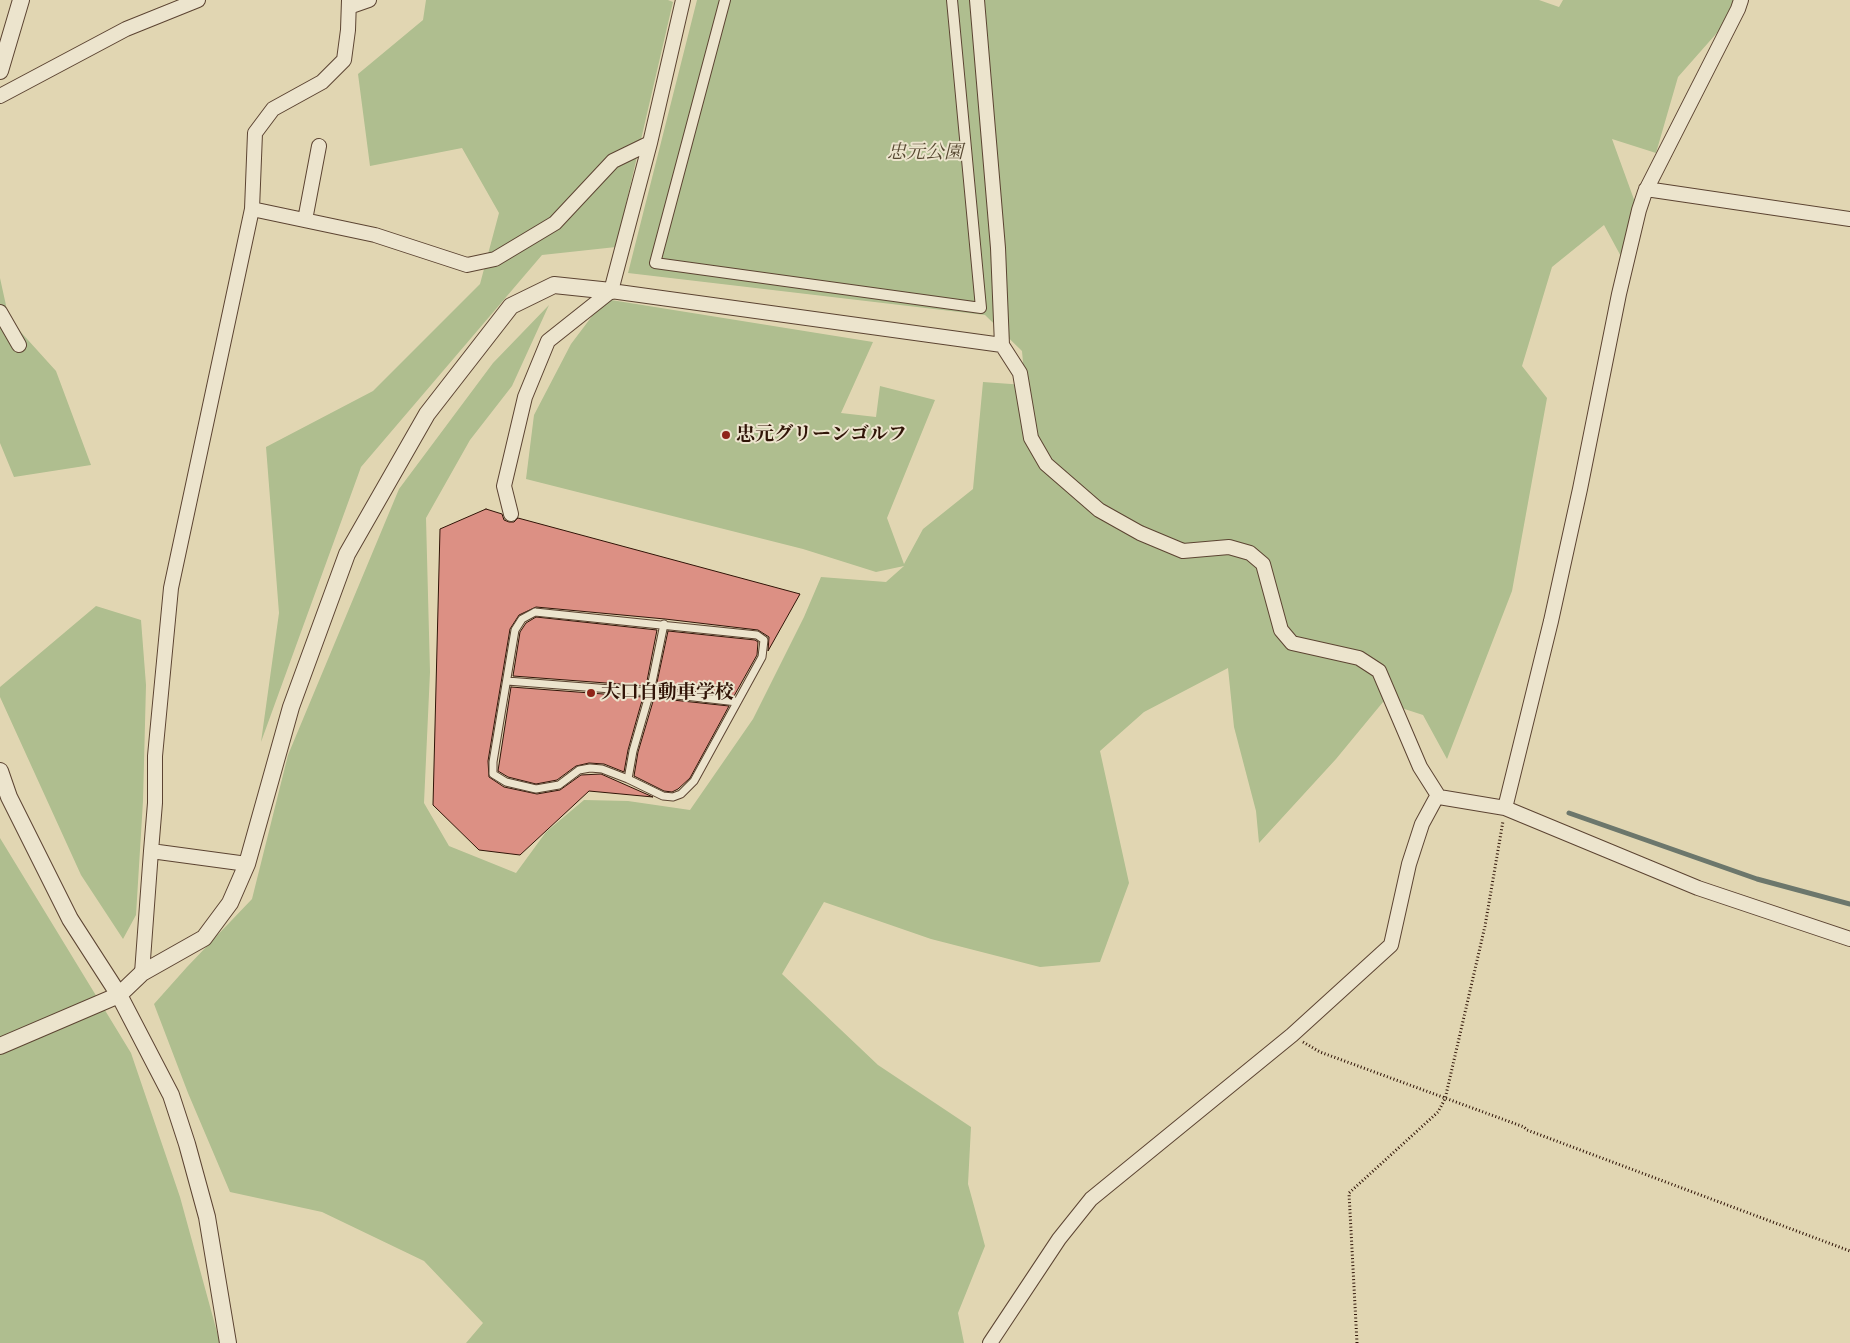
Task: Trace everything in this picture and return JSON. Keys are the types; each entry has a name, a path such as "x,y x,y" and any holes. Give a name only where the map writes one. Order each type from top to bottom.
{"street":[{"path":"0,71 21,0"},
{"path":"0,96 126,29 198,0"},
{"path":"142,973 155,803 155,756 171,588 252,209 254,133 274,109 322,82 344,60 349,4 369,0"},
{"path":"511,514 504,486 524,397 548,342 611,291 650,143 683,0"},
{"path":"725,0 655,263 981,308 952,0"},
{"path":"977,0 998,248 1002,345 1020,373 1031,438 1046,464 1099,510 1140,533 1183,550 1229,547 1250,553 1262,564 1281,630 1292,643 1359,658 1379,671 1420,767 1440,797"},
{"path":"1505,808 1551,621 1580,489 1619,294 1639,210 1646,189 1738,10 1741,0"},
{"path":"252,209 375,235 467,265 495,258 555,223 612,161 650,143"},
{"path":"305,220 319,146"},
{"path":"1646,189 1850,219"},
{"path":"0,1046 119,995 142,973 204,938 230,903 247,864 291,707 347,554 427,414 511,306 554,286 611,291 1002,345"},
{"path":"0,312 20,345"},
{"path":"0,771 9,797 70,919 119,995 171,1095 207,1217 228,1343"},
{"path":"990,1343 1059,1239 1091,1199 1292,1035 1391,945 1409,864 1422,824 1435,800 1440,797 1505,808 1698,888 1850,939"},
{"path":"151,851 247,864"}],"lane":[{"path":"535,612 758,635 764,640 762,657 694,780 681,794 673,797 663,796 602,769 590,768 579,770 559,786 536,789 499,779 494,774 492,762 507,681 516,630 522,618 535,612"},
{"path":"628,779 633,751 650,692 664,624"},
{"path":"507,681 650,692 737,702"}],"path":[{"path":"1357,1343 1349,1193 1438,1112 1446,1099 1485,926 1505,808"},
{"path":"1292,1035 1320,1052 1850,1251"}],"green space":[{"path":"426,0 668,0 673,2 616,247 542,255 361,467 261,742 279,613 266,447 373,391 480,284 499,213 462,148 370,166 358,74 423,20"},
{"name":"忠元公園","path":"697,0 1539,0 1559,7 1563,0 1746,0 1678,77 1656,153 1612,139 1636,205 1624,262 1604,225 1552,267 1522,366 1547,398 1512,591 1447,759 1423,715 1383,702 1336,759 1259,843 1256,811 1234,727 1228,668 1144,712 1100,751 1129,883 1100,962 1040,967 931,939 824,902 782,974 878,1065 971,1127 968,1184 985,1246 958,1313 964,1343 466,1343 483,1323 424,1261 322,1212 230,1192 188,1093 154,1004 252,899 288,755 399,489 493,363 549,305 512,386 470,440 426,518 430,672 424,803 449,846 516,873 546,832 584,800 628,801 690,810 753,719 804,617 821,577 886,582 904,566 876,572 803,549 526,479 534,415 571,344 605,299 873,342 841,413 876,417 880,386 935,400 887,518 904,564 923,529 973,489 983,382 1025,385 1022,351 985,315 628,273"},
{"path":"0,278 9,319 56,371 91,465 14,477 0,443"},
{"path":"96,606 141,620 146,685 143,801 136,915 123,939 81,875 0,697 0,687"},
{"path":"0,838 131,1053 180,1197 220,1343 0,1343"}],"building":[{"path":"486,509 502,514 504,520 509,522 514,522 518,518 800,594 768,651 769,637 758,630 536,607 519,615 510,629 488,761 489,777 504,787 537,794 560,790 581,775 601,774 653,797 589,791 520,855 479,850 433,805 440,529"},
{"path":"536,617 657,630 646,686 513,676 520,632 526,623"},
{"path":"668,631 755,640 758,642 757,655 734,696 656,687"},
{"path":"511,687 643,697 628,750 624,772 604,764 589,763 576,766 557,780 536,784 508,777 498,771"},
{"path":"654,698 729,706 690,778 672,792 664,791 634,776 638,752"}],"waterway":[{"path":"1569,813 1757,879 1850,904"}],"place":[{"name":"忠元グリーンゴルフ","path":"726,435"},
{"name":"大口自動車学校","path":"591,693"}]}
